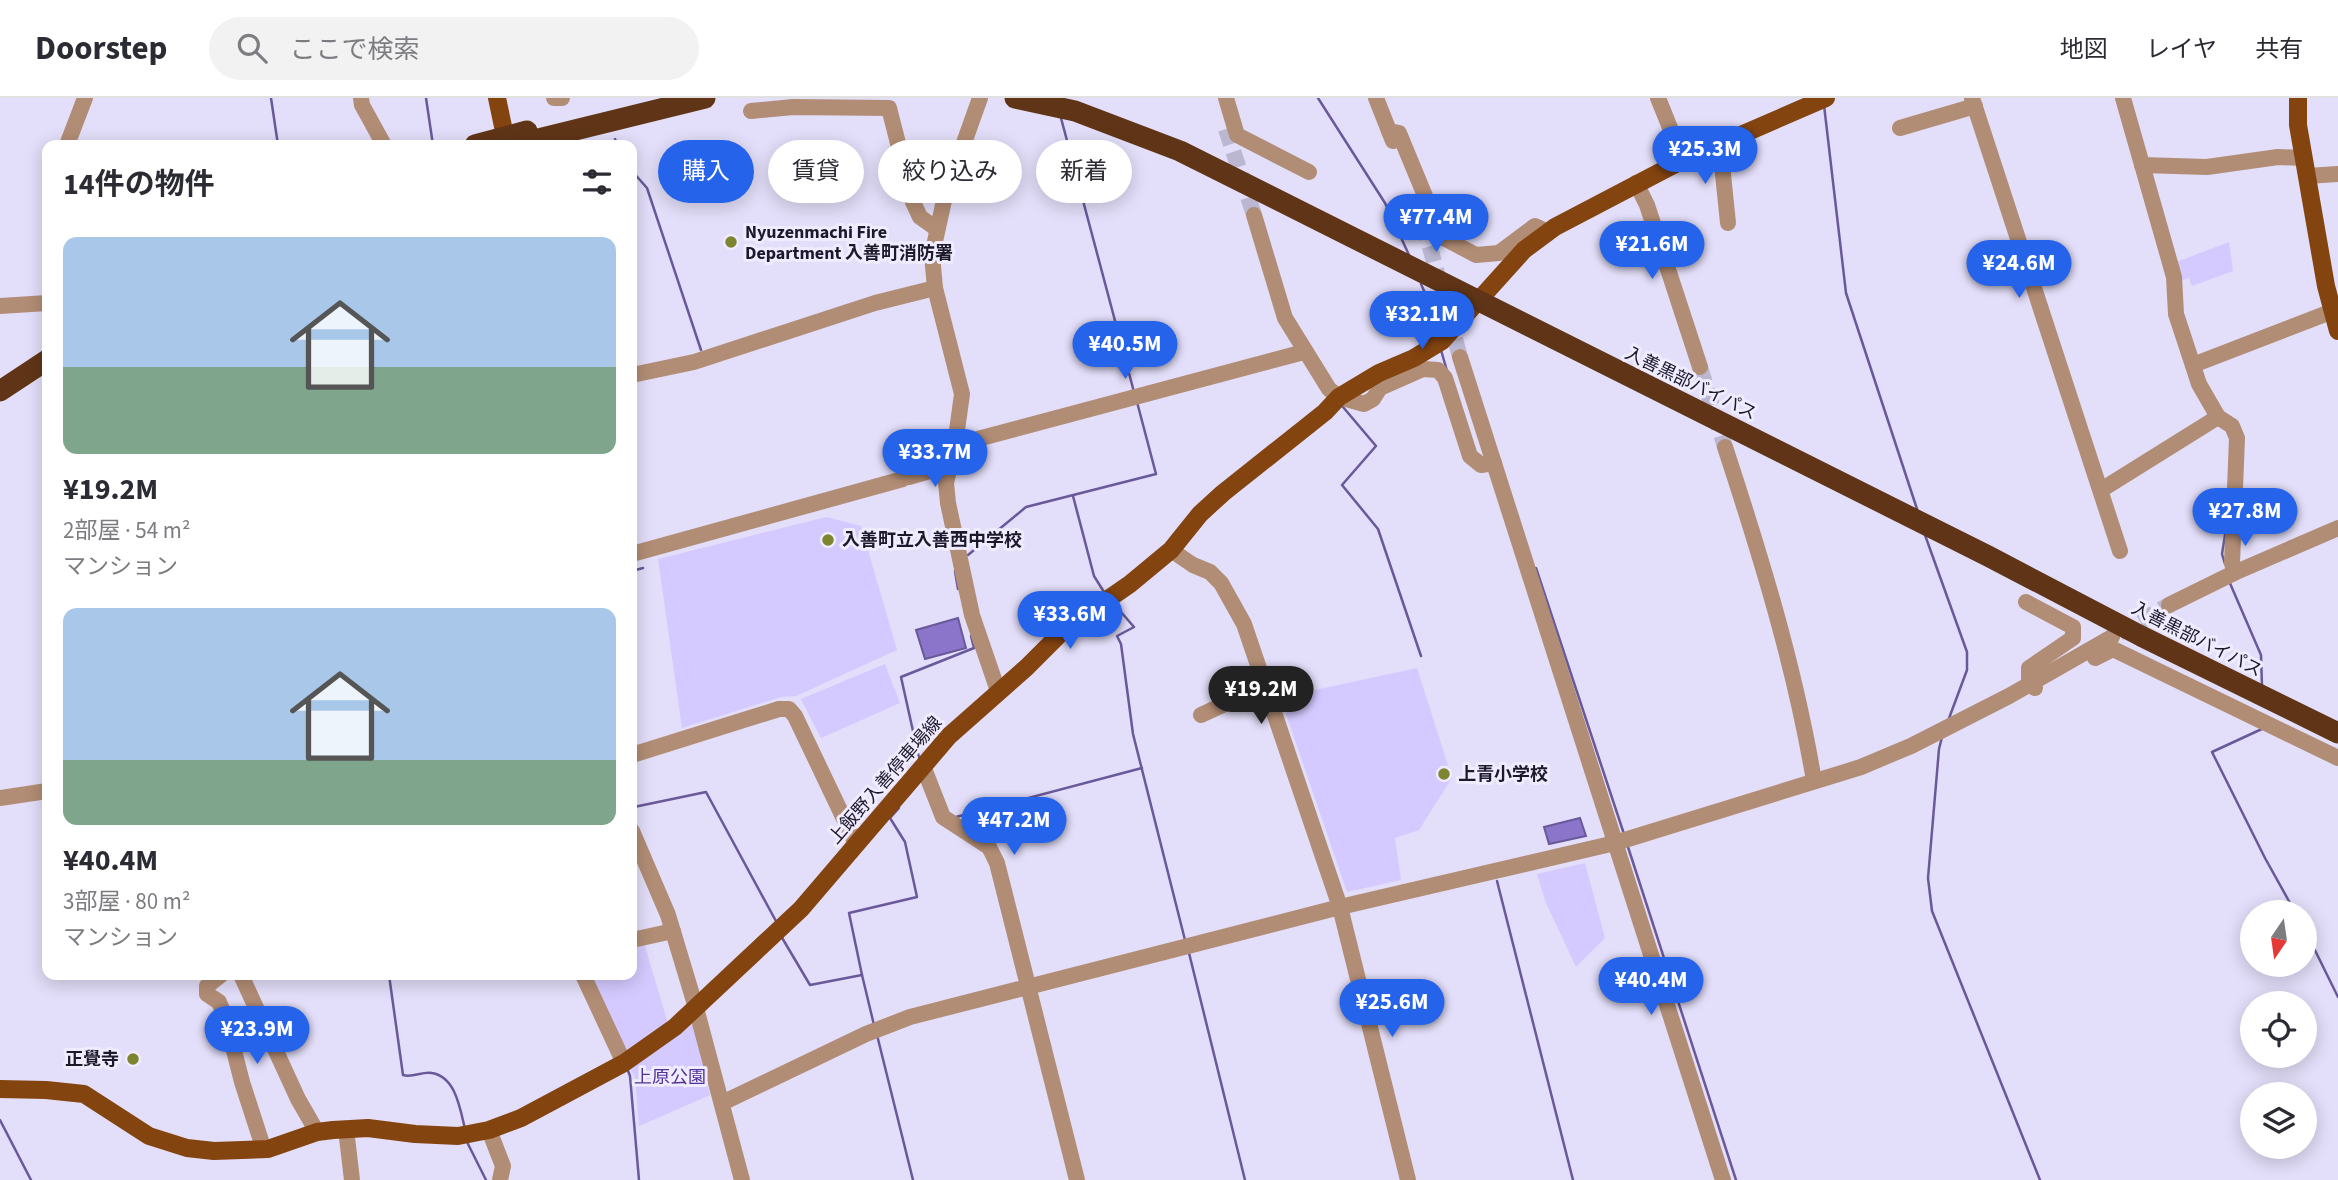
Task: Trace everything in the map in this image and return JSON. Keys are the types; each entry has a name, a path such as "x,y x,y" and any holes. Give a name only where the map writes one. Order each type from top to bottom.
{"highway":[{"path":"515,140 648,98"},
{"path":"518,140 705,98"},
{"name":"入善黒部バイパス","path":"1015,98 1075,111 1180,151 2338,733"},
{"path":"0,391 42,363"},
{"path":"0,404 42,377"}],"main road":[{"path":"497,98 508,140"},
{"name":"上飯野入善停車場線","path":"0,1088 84,1094 149,1136 177,1145 214,1151 264,1150 317,1132 346,1129 368,1128 458,1136 488,1130 521,1118 624,1063 675,1027 801,909 949,736 1065,629 1130,584 1171,550 1200,514 1223,493 1300,433 1339,397 1442,341 1524,250 1548,232 1683,160 1826,98"},
{"path":"2298,98 2298,125 2305,167 2338,331"}],"street":[{"path":"69,140 85,98"},
{"path":"361,98 381,140"},
{"path":"554,98 562,98"},
{"path":"981,98 945,196 932,255 934,288 962,394 955,445 946,483 948,503 972,615 998,691"},
{"path":"1216,98 1226,129"},
{"path":"1226,98 1237,135 1309,172"},
{"path":"1376,98 1417,200"},
{"path":"1658,98 1683,160"},
{"path":"2123,98 2174,277 2176,314 2199,384 2218,417 2232,426 2237,438 2232,563 2234,573"},
{"path":"1900,128 1973,102 2120,551"},
{"path":"751,111 793,107 889,108 913,202 920,217 937,229"},
{"path":"1389,131 1399,133 1442,237 1476,255 1499,254 1535,226 1548,232"},
{"path":"1720,145 1727,223"},
{"path":"2142,165 2207,167 2277,158 2338,174"},
{"path":"1636,183 1647,205 1700,367"},
{"path":"1254,215 1285,318 1329,389 1339,397 1364,404 1373,399 1380,388 1423,369 1438,370 1445,378 1470,456 1481,465 1494,463"},
{"path":"637,374 694,362 875,303 934,288"},
{"path":"0,306 42,303"},
{"path":"2193,365 2333,311"},
{"path":"955,445 1304,352"},
{"path":"1460,357 1723,1180"},
{"path":"2101,490 2218,417"},
{"path":"1725,447 1785,645 1814,781"},
{"path":"637,553 950,465"},
{"path":"2169,605 2234,573 2338,528"},
{"path":"1171,550 1210,572 1221,583 1244,624 1340,907 1408,1180"},
{"path":"2026,602 2073,627 2073,638 2029,668 2029,684"},
{"path":"722,1103 866,1034 910,1017 1340,907 1615,843 1861,767 1911,746 2029,684 2112,636"},
{"path":"2029,684 2037,689 2113,649 2338,758"},
{"path":"1201,715 1229,702 1268,690"},
{"path":"637,753 779,709 789,709 795,716 856,844"},
{"path":"923,766 943,817 989,847 997,863 1077,1180"},
{"path":"0,798 42,792"},
{"path":"637,843 673,931 742,1180"},
{"path":"637,939 673,931"},
{"path":"215,980 207,986 207,994 219,1002 226,1019 242,1082 264,1150"},
{"path":"243,980 298,1099 317,1132"},
{"path":"585,980 624,1063"},
{"path":"346,1129 352,1180"},
{"path":"488,1130 503,1166 500,1180"}],"green space":[{"path":"2229,242 2233,271 2192,286 2189,278 2178,282 2174,263"},
{"path":"826,517 861,526 897,650 796,696 781,697 682,728 658,559"},
{"path":"885,664 900,703 821,738 801,699"},
{"path":"1417,668 1452,778 1419,830 1395,838 1401,880 1347,892 1285,711 1292,695"},
{"path":"1585,863 1605,938 1576,967 1546,903 1537,874"},
{"path":"644,943 669,1027 626,1057 592,980 637,980 637,945"},
{"name":"上原公園","path":"687,1022 694,1025 710,1095 639,1126 635,1078 629,1066"}],"shaded area":[{"path":"958,618 966,648 925,659 916,630"},
{"path":"1580,818 1586,836 1549,844 1544,827"}],"waterway":[{"path":"271,98 277,140"},
{"path":"426,98 432,140"},
{"path":"1318,98 1385,203 1409,255"},
{"path":"1824,105 1846,293 1917,509"},
{"path":"1061,118 1134,392"},
{"path":"637,177 647,188 701,350"},
{"path":"1421,284 1429,302 1438,337"},
{"path":"1441,350 1447,371"},
{"path":"968,555 1026,507 1156,474 1137,402"},
{"path":"1343,407 1376,446 1342,485 1378,529 1421,656"},
{"path":"1073,496 1094,576 1104,592"},
{"path":"2225,564 2222,554 2226,529"},
{"path":"1925,535 1967,652 1967,670 1948,721"},
{"path":"637,570 643,568"},
{"path":"1536,568 1624,834"},
{"path":"955,571 958,589"},
{"path":"2229,581 2261,655 2262,686"},
{"path":"1115,605 1134,627 1117,636 1121,644 1133,734 1185,940"},
{"path":"919,758 901,677 974,648 971,636"},
{"path":"2264,728 2212,752 2288,900"},
{"path":"1942,737 1928,878 1932,911 2040,1180"},
{"path":"956,817 1142,768"},
{"path":"637,806 706,792 777,923"},
{"path":"862,975 849,913 917,897 905,842 890,818 899,808"},
{"path":"1628,847 1736,1180"},
{"path":"1497,881 1573,1180"},
{"path":"781,936 810,985 862,975 874,1025"},
{"path":"1189,953 1245,1180"},
{"path":"2317,954 2338,997"},
{"path":"390,980 403,1075 432,1073 447,1081 456,1095 465,1129"},
{"path":"877,1035 913,1180"},
{"path":"627,1068 630,1076 639,1180"},
{"path":"0,1120 31,1180"},
{"path":"467,1142 486,1180"}],"tunnel":[{"path":"1226,129 1254,215"},
{"path":"1417,200 1460,357"},
{"path":"1700,367 1725,447"},
{"path":"2119,633 2169,605"}],"place":[{"name":"Nyuzenmachi Fire Department 入善町消防署","path":"731,242"},
{"name":"入善町立入善西中学校","path":"828,540"},
{"name":"上青小学校","path":"1444,774"},
{"name":"正覺寺","path":"133,1059"}]}
